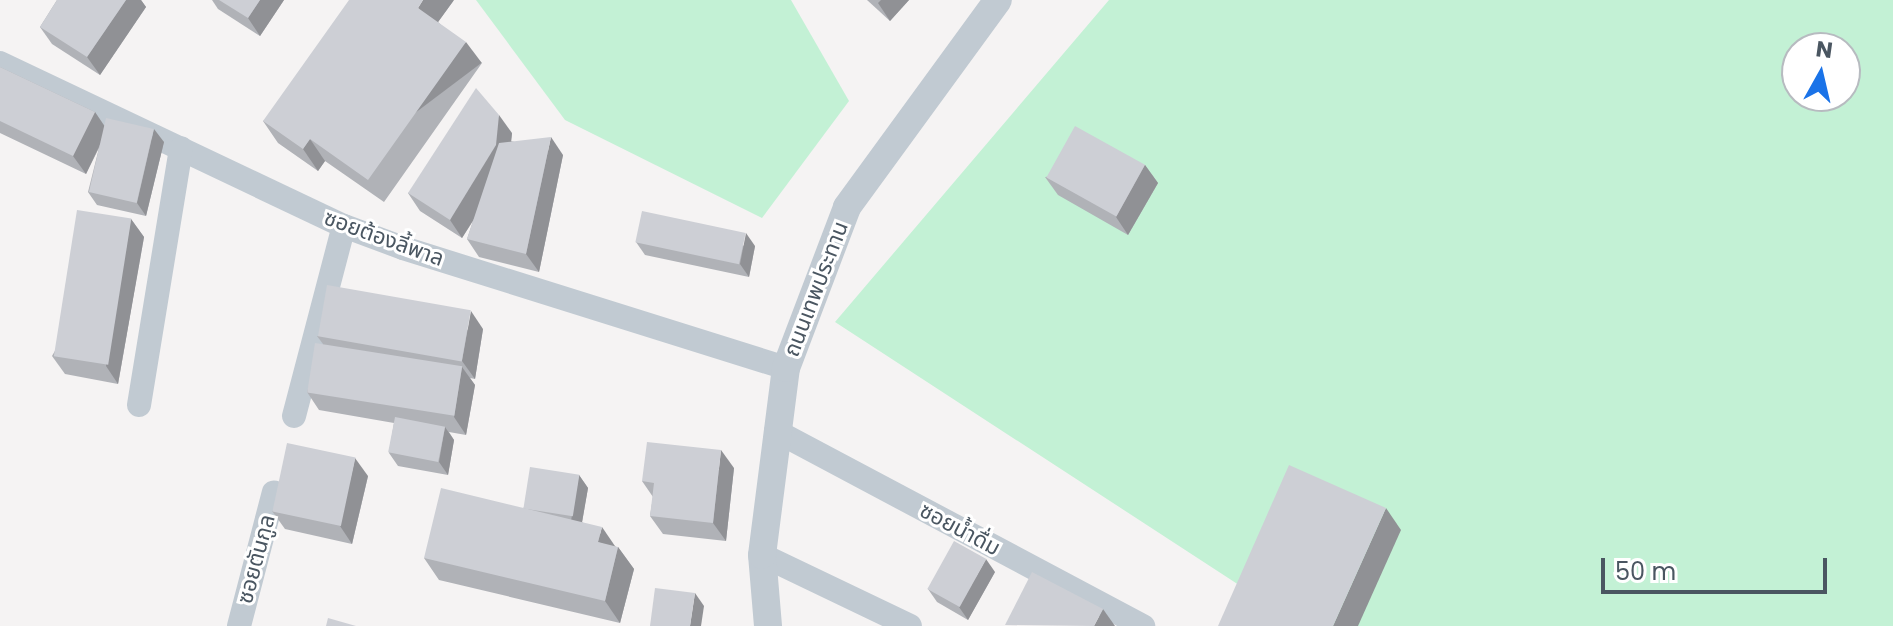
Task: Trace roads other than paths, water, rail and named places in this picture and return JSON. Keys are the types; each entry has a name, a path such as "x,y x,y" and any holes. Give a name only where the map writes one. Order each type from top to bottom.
{"street":[{"name":"ถนนเทพประทาน","path":"768,626 762,555 786,368 847,207 998,0"},
{"name":"ซอยต้องลี้พาล","path":"0,63 344,226 403,248 786,368"},
{"path":"139,405 181,148"},
{"path":"294,416 344,226"},
{"name":"ซอยน้ำดื่ม","path":"776,431 1143,626"},
{"name":"ซอยตันกูล","path":"239,626 274,492"},
{"path":"762,555 910,626"}]}
